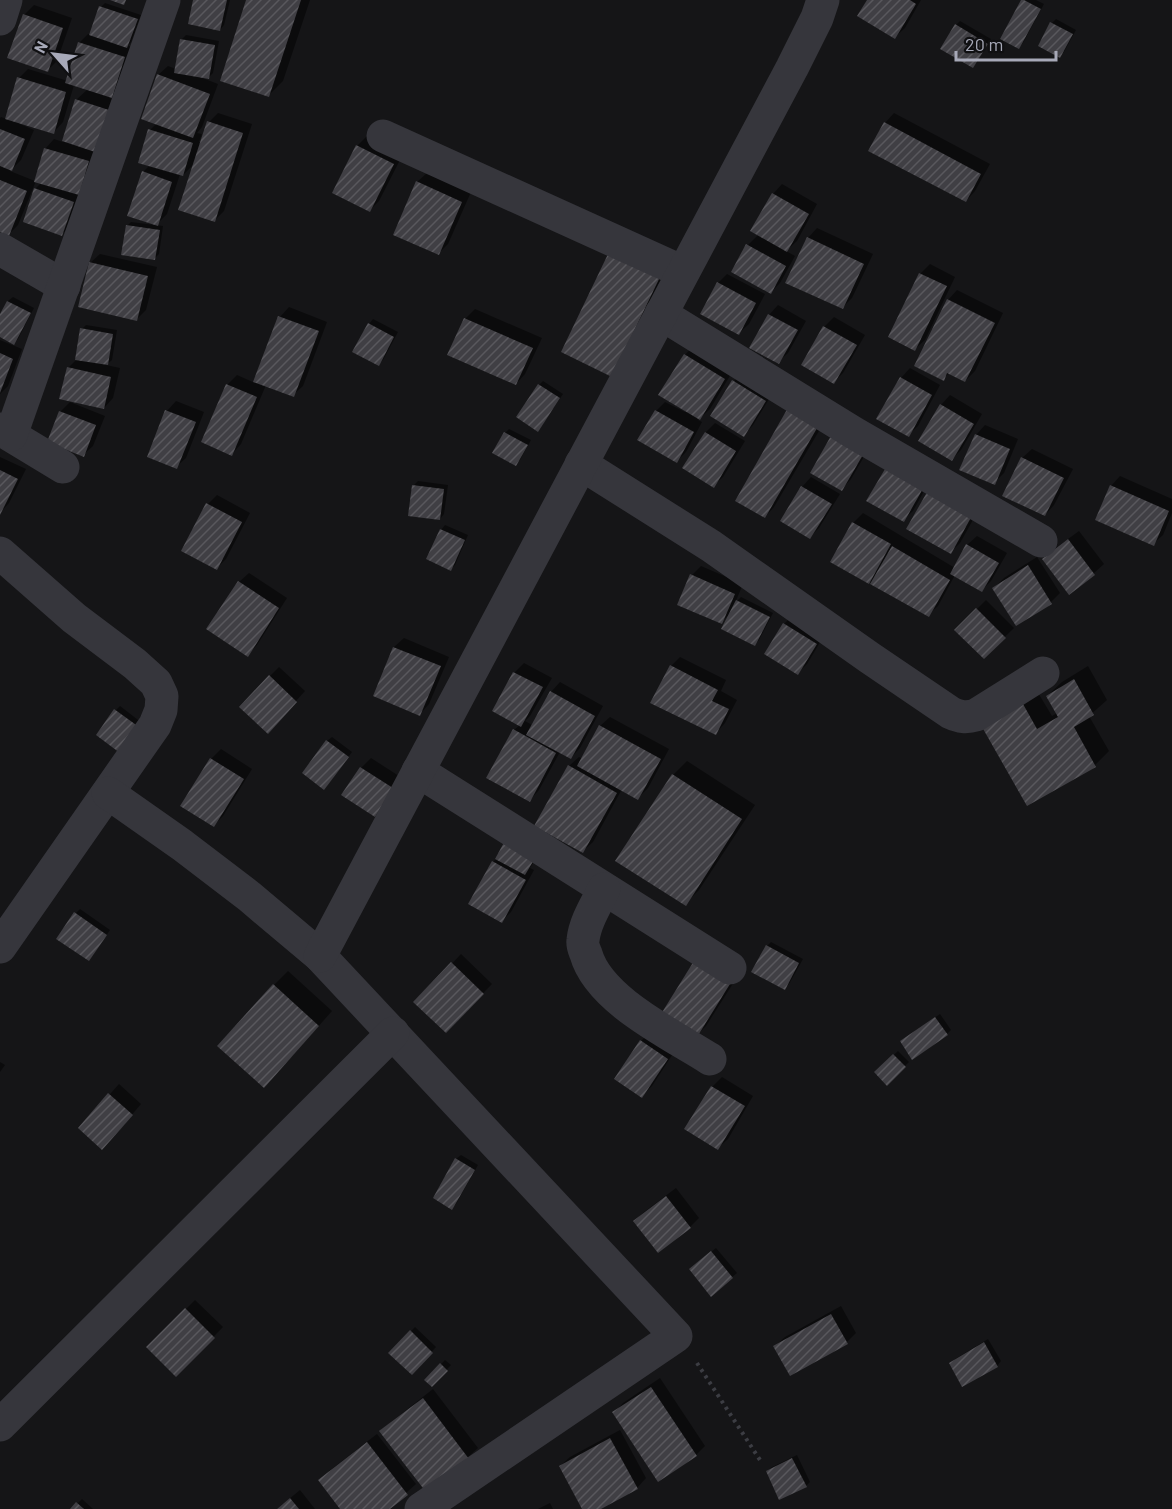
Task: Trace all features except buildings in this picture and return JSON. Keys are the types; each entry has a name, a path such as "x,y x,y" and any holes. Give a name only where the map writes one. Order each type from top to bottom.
{"street":[{"path":"0,19 6,0"},
{"path":"63,467 6,432 64,286 164,0"},
{"path":"320,956 817,18 823,0"},
{"path":"383,136 683,272"},
{"path":"0,249 64,286"},
{"path":"661,314 854,433 1041,541"},
{"path":"581,464 711,546 951,713 960,717 976,715 1043,673"},
{"path":"0,553 74,618 156,683 162,696 161,710 155,725 108,793 4,933"},
{"path":"418,771 730,968"},
{"path":"108,793 191,851 320,956 676,1336 421,1509"},
{"path":"604,889 590,918 582,942 589,966 628,1008 710,1059"},
{"path":"0,1425 393,1033"}],"path":[{"path":"676,1336 704,1372 760,1460"}]}
